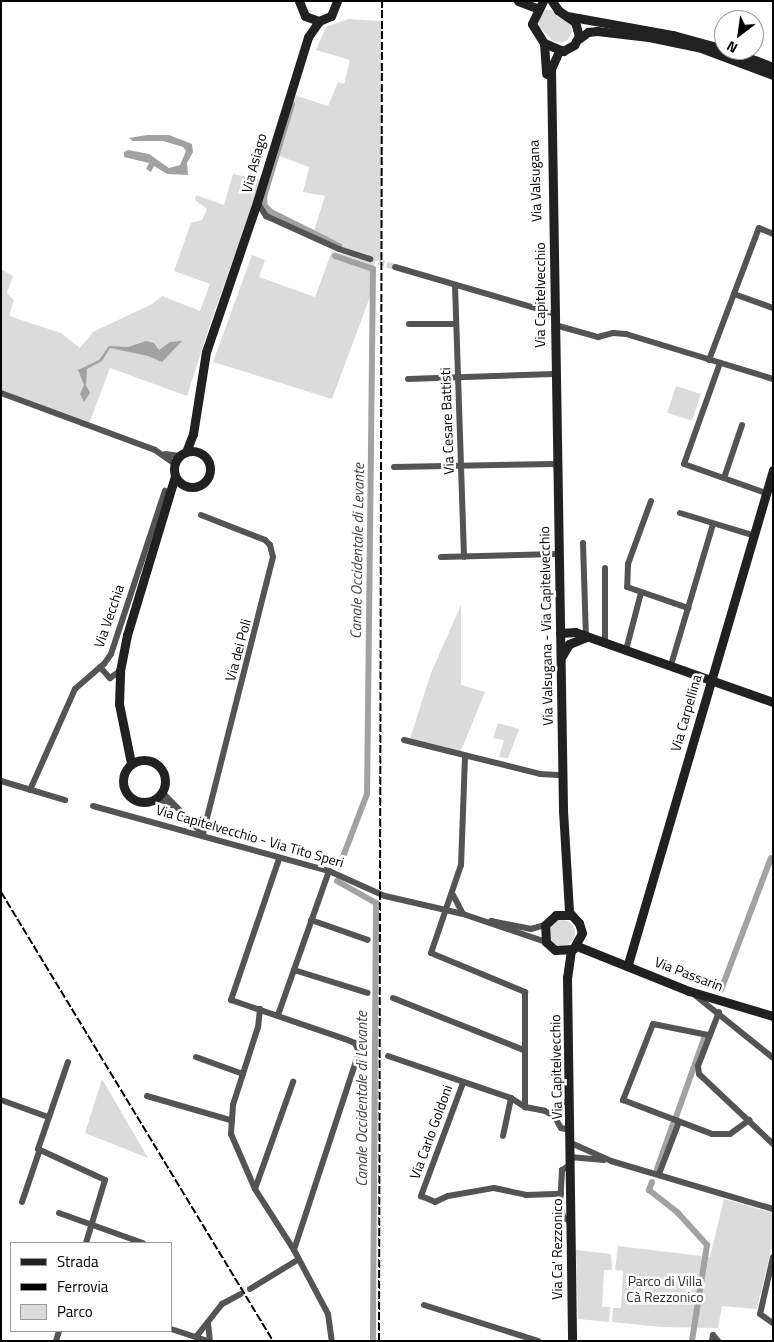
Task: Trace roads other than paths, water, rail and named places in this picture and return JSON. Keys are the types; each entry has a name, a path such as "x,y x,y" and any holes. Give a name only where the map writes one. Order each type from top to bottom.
{"main road":[{"name":"Via Asiago","path":"299,1 305,16 308,37"},
{"path":"552,1 558,10"},
{"name":"Via Asiago","path":"257,202 308,37 319,21 331,16 339,2"},
{"path":"521,3 558,10 567,16 577,25 576,41"},
{"name":"Via Valsugana","path":"521,3 544,43 554,360"},
{"path":"532,22 540,6"},
{"path":"305,16 319,21"},
{"path":"567,16 673,35 714,46"},
{"path":"544,43 559,51 567,50 588,32 597,31 649,37 701,48 773,75"},
{"name":"Via Capitelvecchio","path":"554,360 551,69 559,51"},
{"path":"756,60 773,66"},
{"path":"136,761 129,747 121,722 120,671 169,492 176,476 180,458 193,434 206,352 257,202"},
{"name":"Via Valsugana - Via Capitelvecchio","path":"554,360 566,891"},
{"path":"169,492 199,486 209,475 208,461 201,454 193,434"},
{"path":"180,458 201,454"},
{"name":"Via Carpellina","path":"628,964 710,678 773,470"},
{"path":"176,476 189,487"},
{"path":"559,614 580,636"},
{"path":"560,633 605,642 773,702"},
{"path":"560,664 569,644 580,636"},
{"path":"136,761 152,761 161,768 165,780 159,795 140,802 126,793 123,776 136,761"},
{"path":"566,891 559,914 546,925 546,942 559,952 574,948"},
{"path":"566,891 571,915 579,923 582,934 598,954"},
{"path":"559,914 571,915"},
{"name":"Via Capitelvecchio","path":"570,1161 567,977 574,948 582,934"},
{"name":"Via Passarin","path":"574,948 628,964 689,991 773,1016"},
{"name":"Via Capitelvecchio","path":"559,952 567,977"},
{"name":"Via Ca' Rezzonico","path":"570,1161 572,1341"}],"street":[{"name":"Via Asiago","path":"257,202 266,216"},
{"path":"252,218 266,216 339,249 370,259"},
{"path":"709,360 759,228 773,234"},
{"path":"395,267 553,313"},
{"name":"Via Cesare Battisti","path":"455,285 464,557"},
{"path":"734,294 773,308"},
{"path":"409,324 456,324"},
{"path":"555,325 595,337 626,334 773,379"},
{"path":"720,364 684,464 766,493"},
{"path":"408,379 554,374"},
{"path":"1,393 164,454 180,458"},
{"path":"724,478 742,425"},
{"path":"394,466 556,464"},
{"name":"Via Vecchia","path":"30,790 75,689 100,667 111,654 169,492"},
{"path":"651,501 626,574 627,587 688,608"},
{"path":"680,513 752,535"},
{"name":"Via dei Poli","path":"201,515 265,540 270,545 273,557 202,834"},
{"path":"671,665 713,524"},
{"path":"580,636 583,543"},
{"path":"441,557 558,554"},
{"path":"605,568 605,642"},
{"path":"626,650 641,593"},
{"path":"100,667 119,690"},
{"path":"110,678 120,671"},
{"path":"404,740 465,757 543,774 562,775"},
{"path":"465,757 461,866 432,955 525,992 525,1107"},
{"path":"1,781 65,800"},
{"path":"159,795 202,834"},
{"name":"Via Capitelvecchio - Via Tito Speri","path":"93,806 202,834 279,859 329,871 376,893 484,920"},
{"path":"279,859 231,1000 278,1015 358,1046 358,1057 294,1250"},
{"path":"278,1015 329,871"},
{"path":"453,894 463,914"},
{"path":"311,920 368,940"},
{"path":"484,920 531,929 546,925"},
{"path":"484,920 546,942"},
{"path":"294,970 368,993"},
{"path":"689,991 719,1012 773,1058"},
{"path":"393,998 524,1050"},
{"path":"260,1009 258,1027 242,1074 230,1120 234,1141 255,1189 294,1250 330,1319 332,1341"},
{"path":"719,1012 708,1035 698,1066 700,1074 773,1144"},
{"path":"708,1035 653,1024 624,1100 679,1122 722,1136 749,1120"},
{"path":"388,1056 511,1098 525,1107 554,1116"},
{"path":"196,1057 242,1074"},
{"path":"22,1202 39,1152 48,1117 68,1062"},
{"path":"255,1189 293,1082"},
{"name":"Via Carlo Goldoni","path":"463,1083 421,1196 436,1202 448,1196 494,1188 526,1195 561,1194"},
{"path":"147,1096 230,1120"},
{"path":"503,1136 511,1098"},
{"path":"1,1100 48,1117"},
{"path":"554,1116 561,1103 570,1100"},
{"path":"554,1116 558,1126 570,1130"},
{"path":"659,1174 679,1122"},
{"path":"570,1143 611,1161 773,1209"},
{"path":"39,1152 104,1180 86,1242"},
{"path":"571,1222 564,1218 560,1208 562,1170 570,1161 611,1161"},
{"path":"58,1214 140,1242"},
{"path":"773,1257 760,1314 773,1323"},
{"path":"250,1288 299,1259"},
{"path":"196,1337 222,1304 240,1294"},
{"path":"424,1305 538,1341"},
{"path":"172,1329 209,1341 208,1323"},
{"path":"712,1341 714,1335 718,1341"}],"waterway":[{"name":"Canale Occidentale di Levante","path":"292,104 264,197 265,206 271,212 339,246"},
{"name":"Canale Occidentale di Levante","path":"335,256 373,269 367,794 339,867"},
{"path":"721,990 771,858"},
{"name":"Canale Occidentale di Levante","path":"337,881 376,903 373,1341"},
{"path":"676,1117 704,1039"},
{"path":"657,1169 673,1124"},
{"path":"652,1182 649,1190 678,1213 707,1245 692,1341"}],"tunnel":[{"path":"370,259 395,267"},
{"path":"240,1292 249,1287"}],"railway":[{"path":"379,1341 382,1"},
{"path":"1,892 273,1341"}],"park label":[{"name":"Parco di Villa Cà Rezzonico","path":"665,1289"}]}
